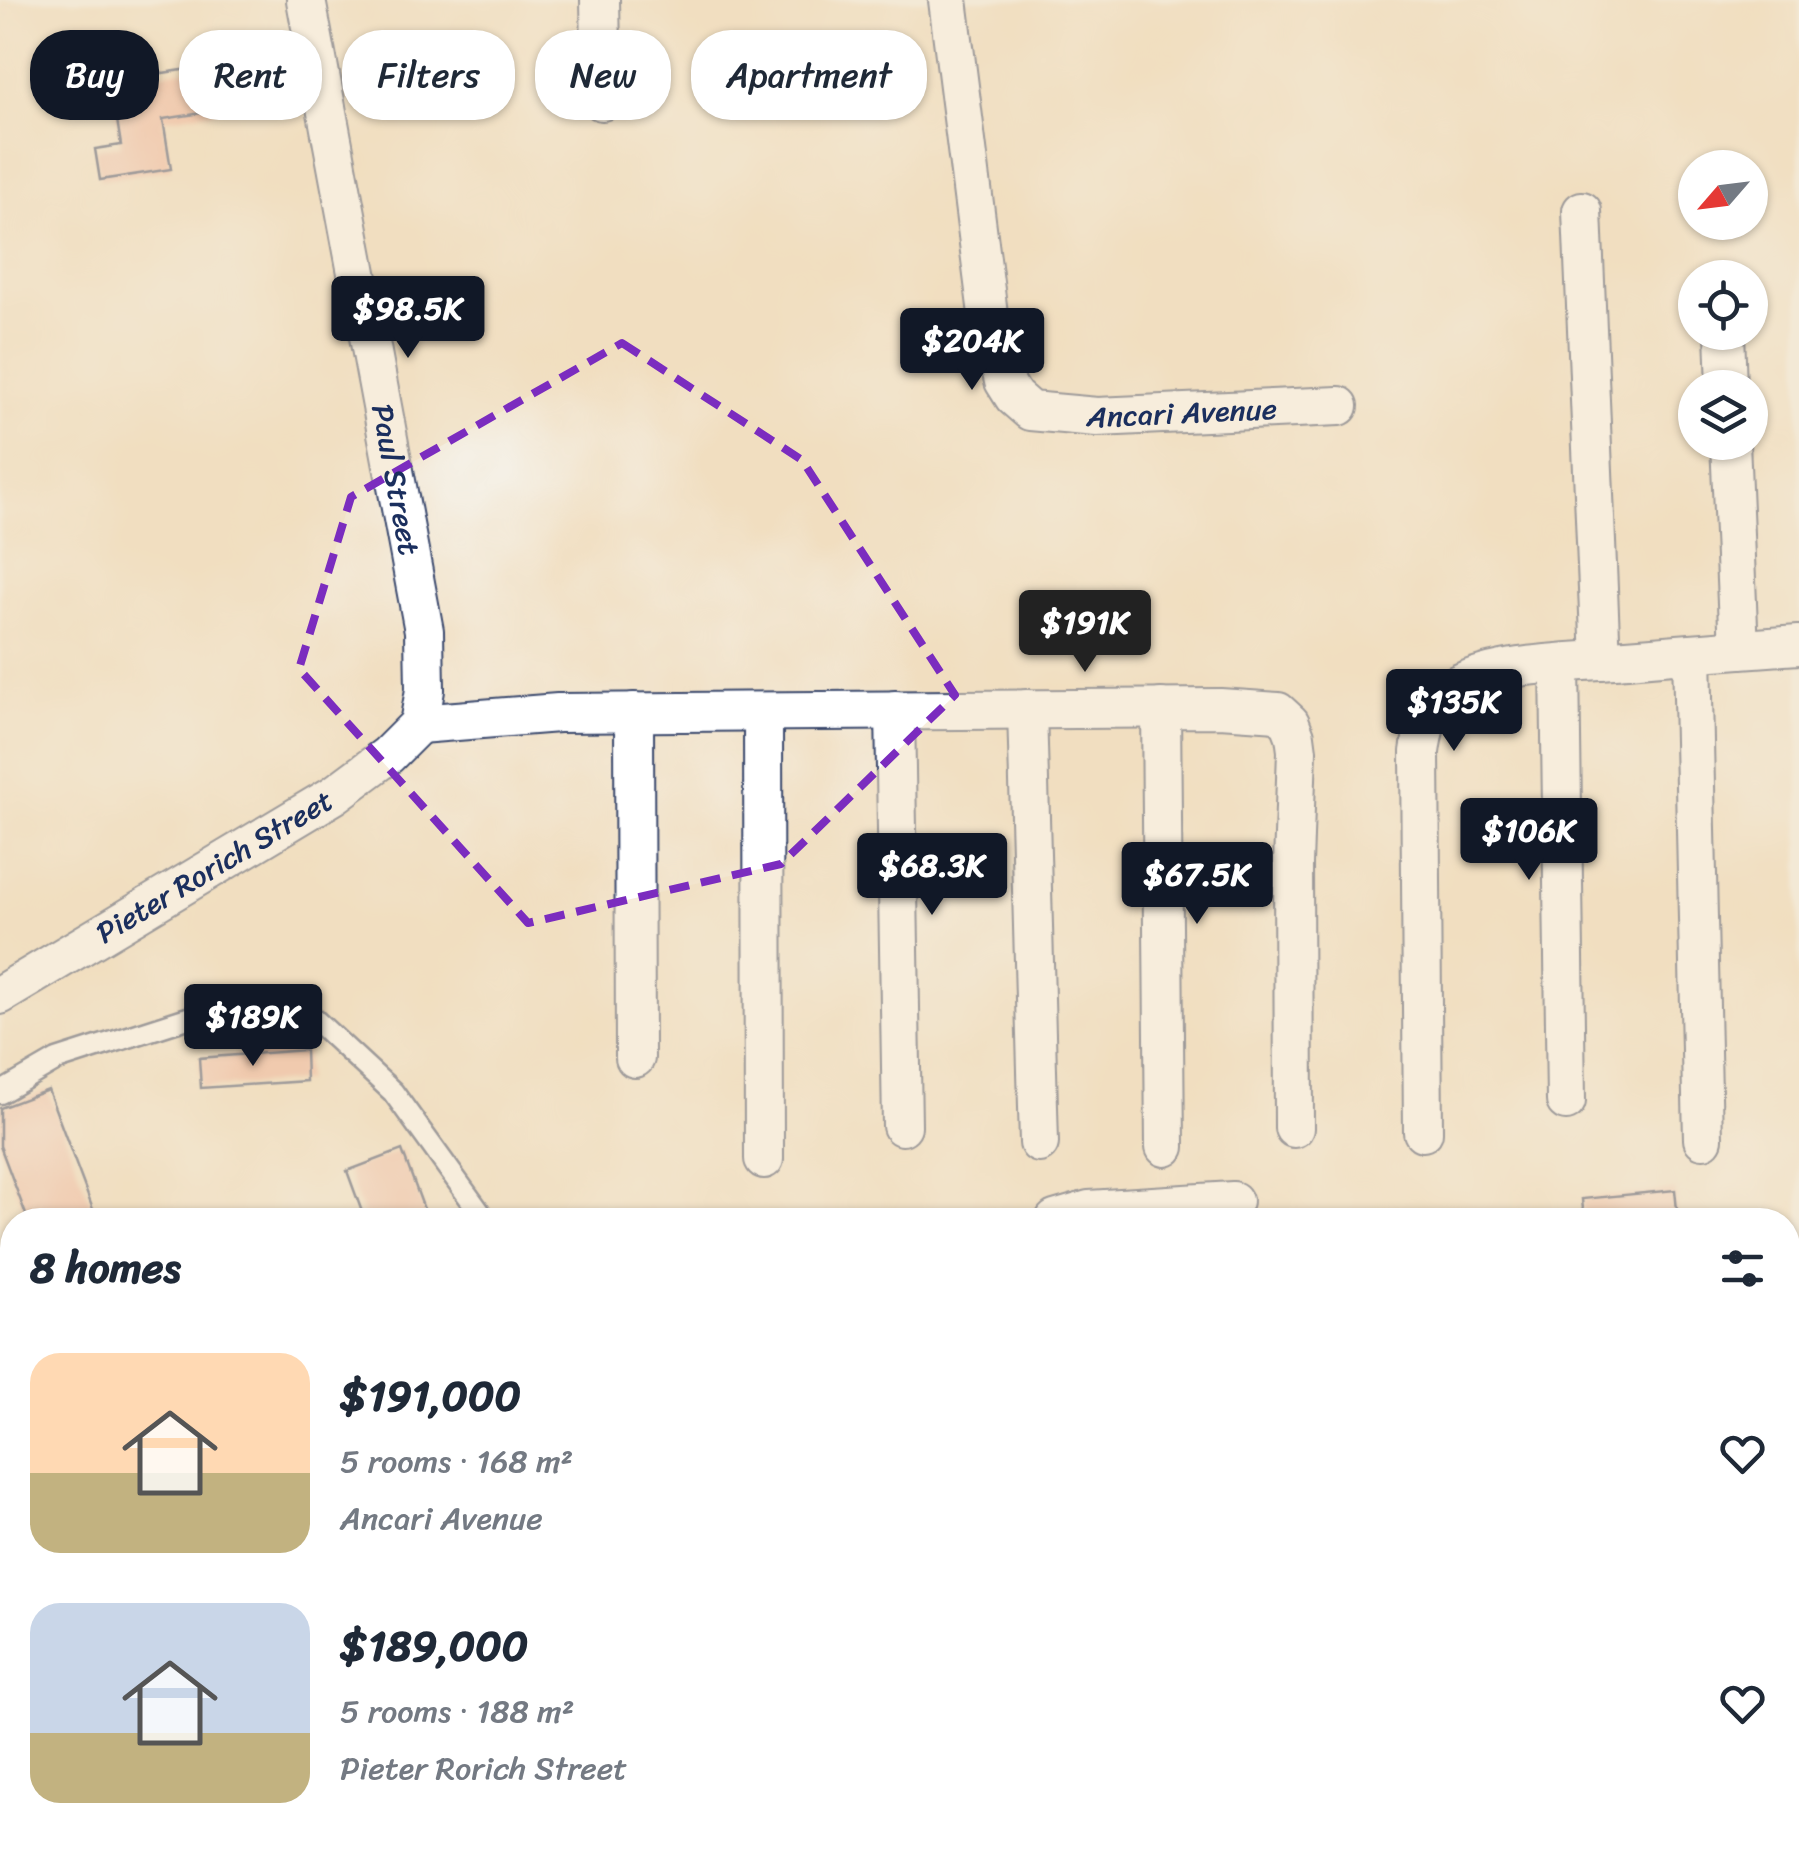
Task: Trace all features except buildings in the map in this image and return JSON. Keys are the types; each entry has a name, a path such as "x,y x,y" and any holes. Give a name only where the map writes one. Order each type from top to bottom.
{"street":[{"name":"Paul Street","path":"306,0 424,631 425,690 419,724"},
{"path":"600,0 601,30"},
{"name":"Ancari Avenue","path":"948,0 988,314 1004,381 1014,398 1030,411 1097,417 1339,406"},
{"path":"1582,211 1601,660"},
{"path":"1731,460 1739,649"},
{"path":"1424,1132 1420,771 1424,728 1433,706 1445,692 1499,672 1560,663 1799,644"},
{"path":"1692,653 1703,1139"},
{"path":"1560,663 1566,1101"},
{"path":"419,724 558,713 1161,708 1278,712 1290,723 1297,751 1293,864 1294,1128"},
{"path":"1161,708 1165,1147"},
{"path":"1027,709 1039,1143"},
{"path":"895,710 902,1126"},
{"path":"634,712 635,1058"},
{"path":"763,712 764,1159"},
{"name":"Pieter Rorich Street","path":"0,995 334,794 388,756 419,724"},
{"path":"1121,1208 1233,1201"}],"lane":[{"path":"0,1093 57,1060 197,1014 298,1004 392,1092 477,1208"}],"highlighted area":[{"path":"622,343 802,460 955,695 781,864 528,923 299,669 351,497"}]}
